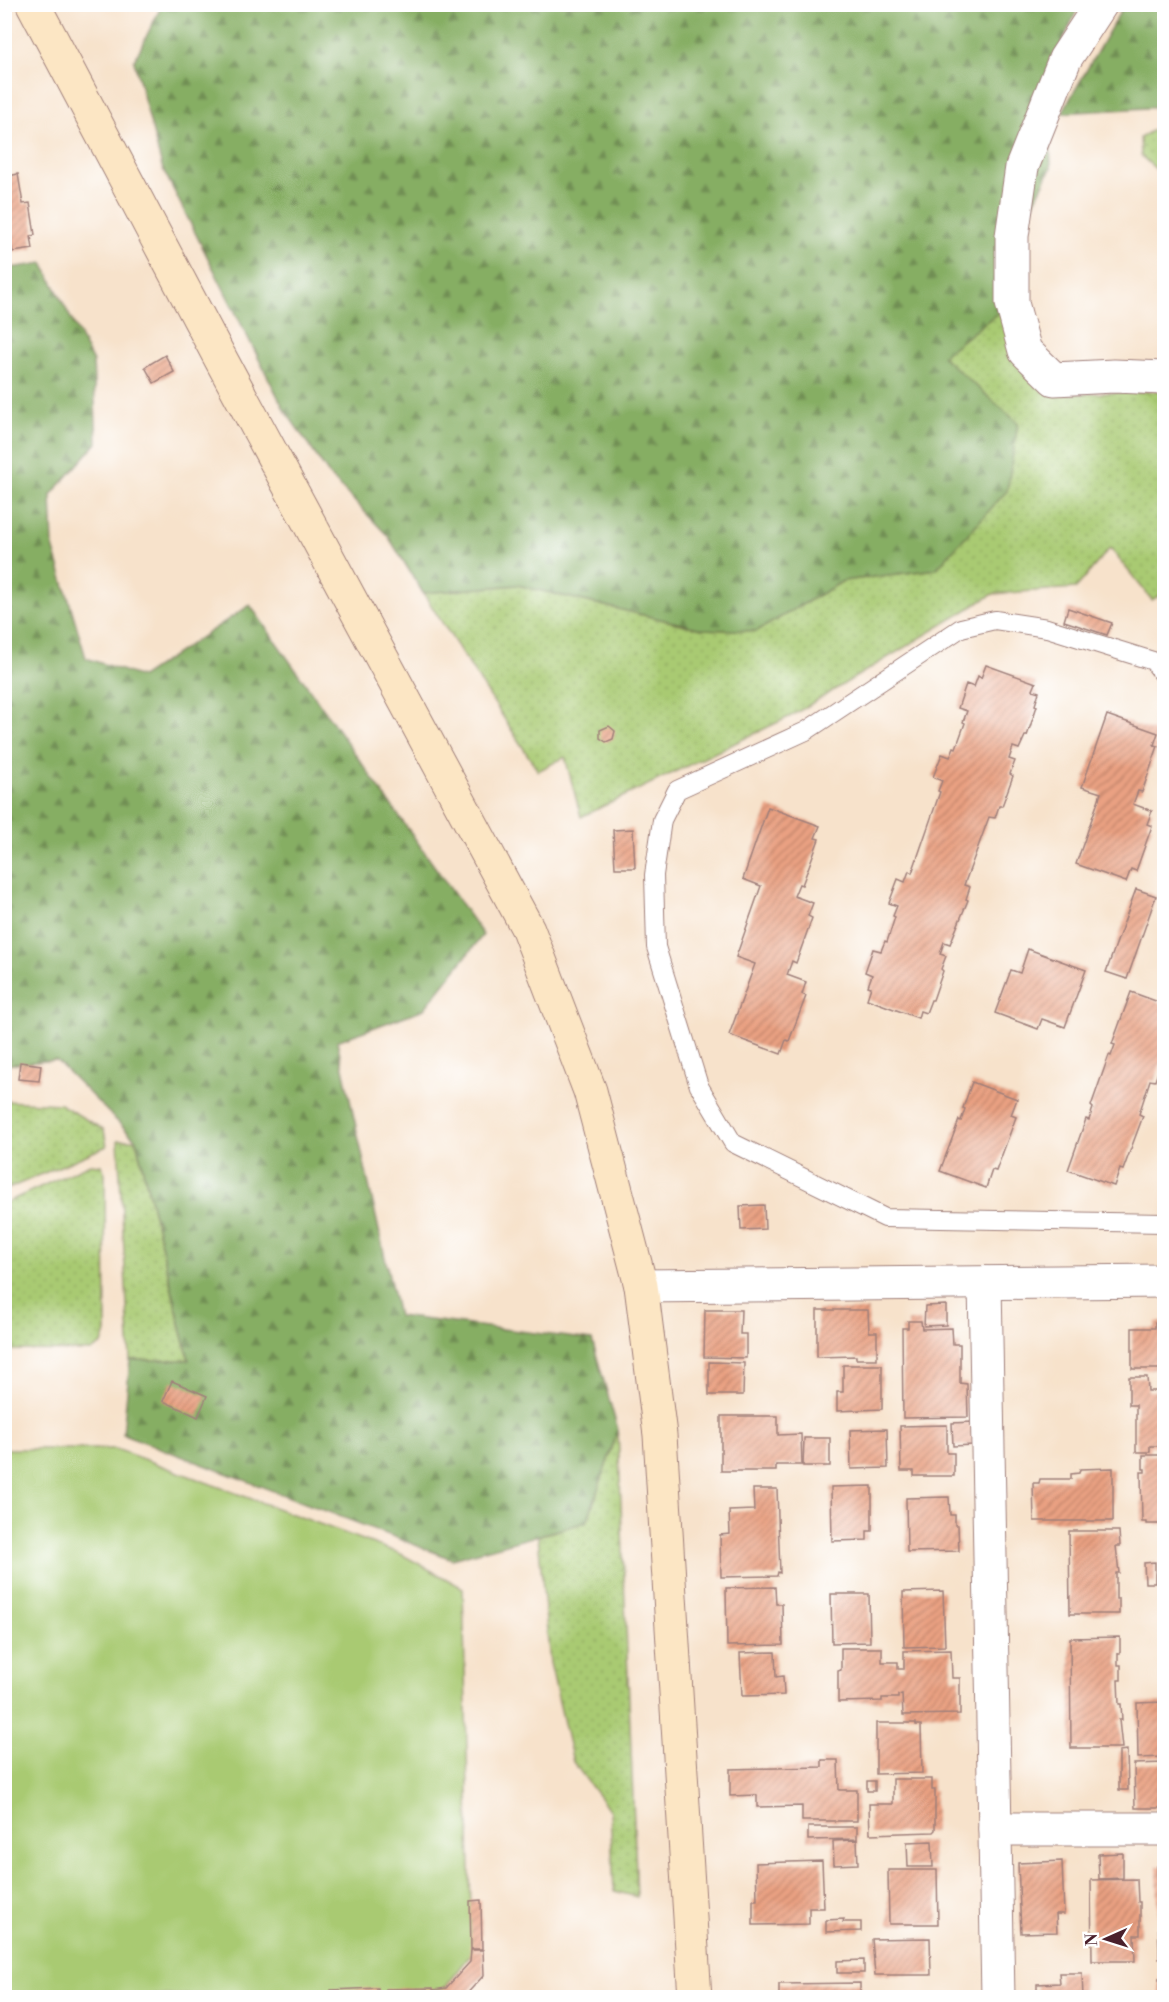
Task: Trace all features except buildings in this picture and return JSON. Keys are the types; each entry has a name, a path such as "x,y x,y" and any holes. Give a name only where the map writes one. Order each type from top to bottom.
{"street":[{"path":"33,4 218,354 528,928 590,1091 641,1286 660,1436 695,1998"},
{"path":"1101,4 1065,58 1022,167 1012,236 1012,303 1025,351 1054,379 1114,376 1164,378"},
{"path":"641,1286 1164,1281"},
{"path":"985,1283 998,1998"},
{"path":"995,1829 1164,1829"}],"lane":[{"path":"1164,675 1153,661 1047,628 995,620 961,628 806,731 677,789 662,820 654,875 656,947 699,1086 733,1143 885,1218 1164,1223"}],"green space":[{"path":"162,5 1069,5 1077,10 1047,75 1051,168 1014,244 1004,308 942,356 1018,423 1007,491 936,569 843,581 757,631 702,629 517,585 423,593 388,536 330,476 284,409 162,167 134,61"},
{"path":"1124,5 1164,5 1164,107 1062,113"},
{"path":"1164,123 1164,176 1141,156 1140,138"},
{"path":"43,263 93,362 97,443 51,495 53,546 86,658 141,677 250,605 483,935 424,1009 337,1041 398,1316 592,1340 618,1430 587,1522 452,1559 123,1434 130,1360 189,1360 136,1140 56,1060 5,1065 4,269"},
{"path":"1004,308 1050,395 1164,391 1164,593 1152,600 1110,548 1076,588 993,594 791,716 581,817 565,757 538,771 423,593 517,585 702,629 757,631 843,581 936,569 1018,423 941,356"},
{"path":"5,1101 60,1104 104,1130 107,1146 5,1190"},
{"path":"118,1140 136,1140 189,1361 130,1360"},
{"path":"90,1164 101,1165 105,1173 106,1332 102,1344 91,1351 5,1350 5,1203"},
{"path":"618,1430 637,1897 614,1891 610,1811 573,1762 550,1663 538,1536 587,1522"},
{"path":"4,1449 116,1449 401,1554 463,1588 472,1953 441,1993 5,1997"}]}
